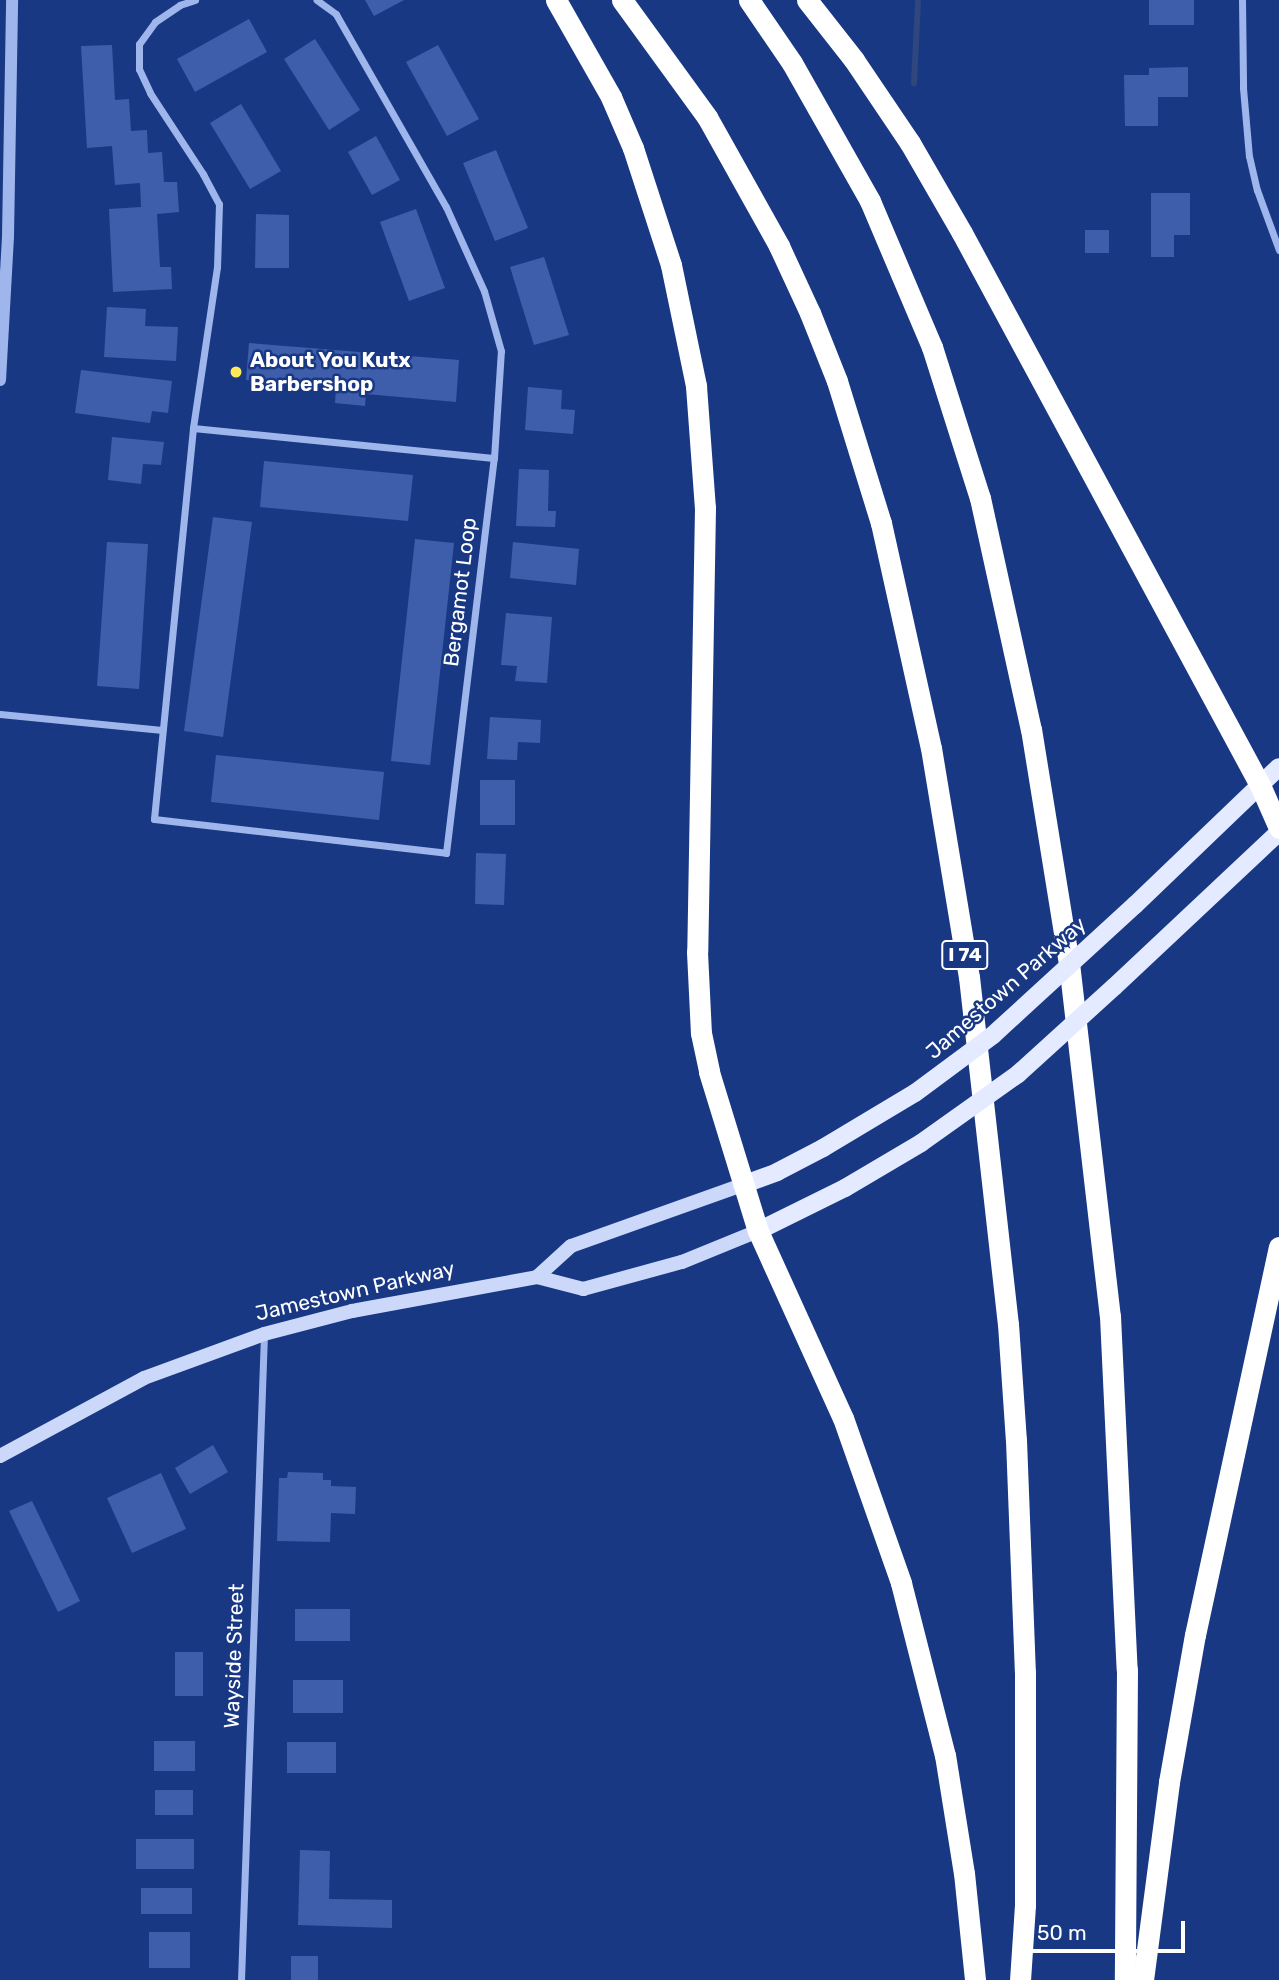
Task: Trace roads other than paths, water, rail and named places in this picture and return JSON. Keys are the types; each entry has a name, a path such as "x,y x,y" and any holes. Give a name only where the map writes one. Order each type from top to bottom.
{"highway":[{"path":"556,0 600,77 633,148 671,265 696,386 705,508 698,995 709,1072 758,1231 843,1418 901,1583 945,1755 964,1873 975,1980"},
{"name":"I 74","path":"622,0 713,128 779,246 810,313 837,382 881,523 931,748 969,977 998,1209 1010,1350 1025,1672 1025,1905 1020,1980"},
{"path":"749,0 792,63 870,201 932,347 980,498 1031,729 1073,989 1110,1316 1118,1434 1127,1670 1125,1980"},
{"path":"807,0 854,60 923,165 1260,785 1279,830"},
{"path":"1143,1980 1170,1782 1195,1635 1279,1247"}],"main road":[{"name":"Jamestown Parkway","path":"537,1277 570,1246 777,1172 823,1149 915,1093 993,1035 1135,905 1279,766"},
{"name":"Jamestown Parkway","path":"0,1456 144,1378 264,1334 352,1311 537,1277 583,1289 682,1262 758,1231 845,1188 921,1143 1018,1074 1279,830"}],"street":[{"path":"0,380 12,0"},
{"name":"Bergamot Loop","path":"195,0 180,5 155,22 139,44 139,69 150,93 219,204 218,267 193,428 154,820 446,853 494,458 501,351 484,291 446,207 336,14 317,0"},
{"path":"1242,0 1243,88 1249,156 1257,190 1279,250"},
{"path":"193,428 494,458"},
{"path":"0,714 162,730"},
{"name":"Wayside Street","path":"241,1980 264,1334"}],"waterway":[{"path":"914,83 918,0"}],"place":[{"name":"About You Kutx Barbershop","path":"236,372"}]}
